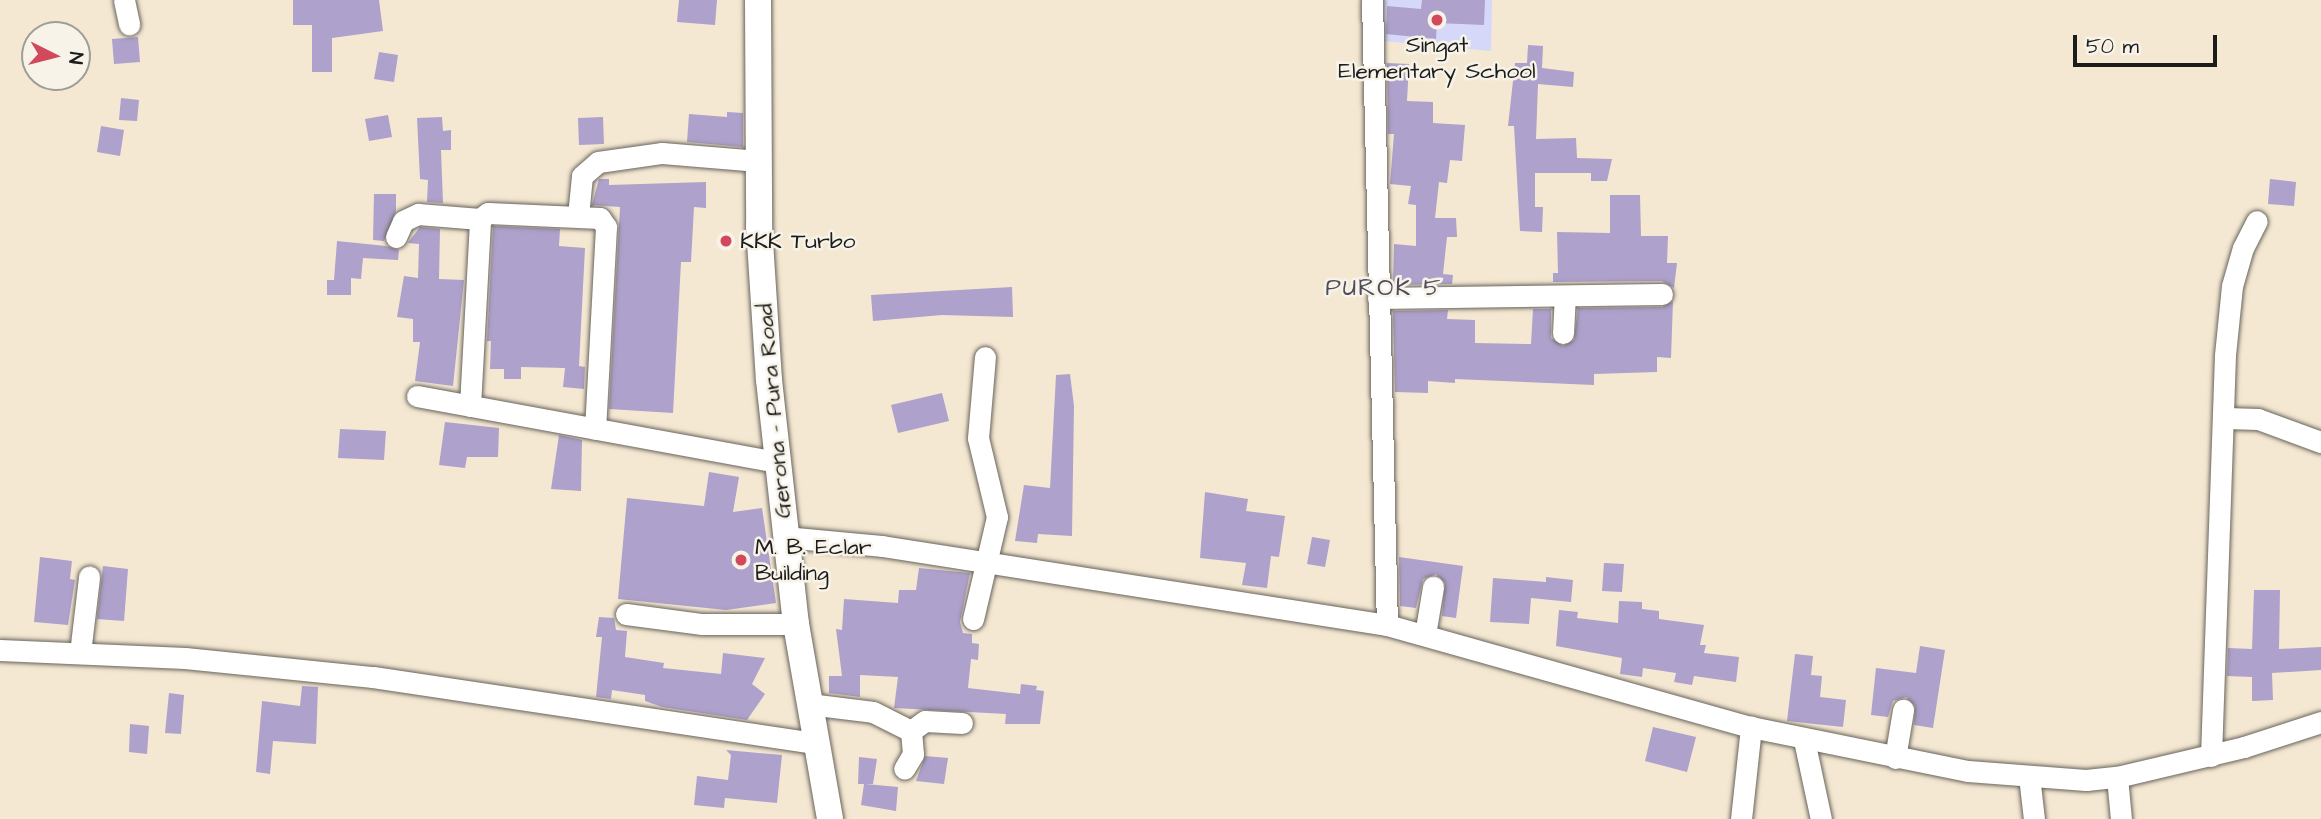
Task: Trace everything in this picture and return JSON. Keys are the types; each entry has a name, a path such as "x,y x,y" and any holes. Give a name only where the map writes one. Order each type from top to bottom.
{"main road":[{"name":"Gerona - Pura Road","path":"758,0 759,161 776,462 796,624 830,819"}],"street":[{"path":"124,0 129,24"},
{"path":"1372,0 1387,625"},
{"path":"578,216 582,176 598,162 662,153 759,161"},
{"path":"396,237 403,221 418,214 480,219 488,213 600,218 606,227 595,429"},
{"path":"470,406 480,219"},
{"path":"2211,755 2213,611 2226,418 2225,355 2232,286 2243,248 2258,221"},
{"path":"1378,298 1662,295"},
{"path":"1563,333 1565,297"},
{"path":"973,619 997,517 978,438 985,357"},
{"path":"418,396 776,462"},
{"path":"2226,418 2258,419 2321,442"},
{"path":"784,537 988,562 1387,625 1804,740 1895,758 2029,776 2117,777 2211,755 2321,722"},
{"path":"80,653 89,577"},
{"path":"1425,635 1433,587"},
{"path":"626,614 702,624 796,624"},
{"path":"0,650 185,658 373,677 815,743"},
{"path":"809,704 873,712 911,731"},
{"path":"1895,758 1903,710"},
{"path":"911,731 925,722 962,723"},
{"path":"1741,819 1751,727"},
{"path":"904,769 913,754 911,731"},
{"path":"1804,740 1821,819"},
{"path":"2029,776 2034,819"},
{"path":"2117,777 2122,819"}],"shaded area":[{"name":"Singat Elementary School","path":"1381,0 1492,0 1491,51 1383,41"}],"building":[{"path":"293,0 379,0 383,31 332,38 332,72 312,72 312,25 293,25"},
{"path":"679,0 717,0 715,25 677,22"},
{"path":"1422,0 1485,0 1484,25 1437,23 1436,39 1386,34 1387,6 1421,9"},
{"path":"138,37 140,62 114,64 112,39"},
{"path":"1528,45 1543,46 1542,68 1574,72 1573,87 1538,84 1536,139 1576,138 1577,158 1612,159 1607,181 1591,181 1591,173 1535,173 1535,207 1543,207 1542,232 1520,231 1514,126 1508,126 1515,63 1527,63"},
{"path":"379,52 398,55 394,82 374,79"},
{"path":"1387,63 1409,64 1407,101 1433,102 1433,123 1465,125 1462,161 1450,160 1447,183 1439,182 1435,218 1456,218 1457,237 1447,237 1443,274 1453,275 1452,284 1393,285 1394,244 1416,246 1416,205 1408,204 1411,186 1390,184 1394,134 1388,134"},
{"path":"121,98 139,100 137,121 119,120"},
{"path":"727,112 743,113 743,147 687,142 689,114 727,117"},
{"path":"388,115 392,137 369,141 365,119"},
{"path":"442,117 443,131 451,130 451,150 441,150 443,203 427,202 428,180 420,179 417,118"},
{"path":"603,117 604,144 579,145 578,118"},
{"path":"101,126 124,130 120,156 97,152"},
{"path":"599,179 609,179 609,185 706,182 706,208 694,207 691,262 681,262 673,413 609,409 620,207 592,205"},
{"path":"2270,179 2296,182 2294,206 2268,204"},
{"path":"374,194 396,194 396,211 384,241 373,240"},
{"path":"1610,195 1640,195 1641,236 1668,236 1667,263 1677,263 1674,288 1662,281 1553,282 1553,273 1558,273 1557,232 1610,233"},
{"path":"493,226 560,229 559,246 585,248 579,366 585,367 584,389 563,387 565,368 521,367 521,379 504,379 504,369 490,369 491,341 487,341"},
{"path":"420,227 440,229 439,279 464,280 453,386 415,381 420,342 413,342 413,319 397,317 404,276 418,278 419,244 408,243"},
{"path":"337,241 399,250 398,260 363,258 361,279 351,278 351,295 327,295 327,280 334,280"},
{"path":"1012,287 1013,317 942,315 873,321 871,295"},
{"path":"1673,301 1671,358 1657,357 1657,372 1594,374 1594,385 1455,379 1455,383 1428,381 1428,393 1395,392 1393,311 1448,310 1447,319 1475,320 1475,343 1531,344 1533,309 1551,309 1551,338 1563,346 1574,340 1578,308 1662,307"},
{"path":"1070,374 1074,406 1072,536 1038,534 1037,543 1015,541 1024,485 1050,488 1056,375"},
{"path":"942,393 949,421 898,433 891,405"},
{"path":"445,422 499,428 498,457 467,457 465,468 439,465"},
{"path":"340,429 386,431 384,460 338,458"},
{"path":"559,435 582,440 581,491 551,489"},
{"path":"709,472 739,477 733,512 762,508 776,603 726,610 618,599 627,498 704,506"},
{"path":"1205,492 1248,499 1246,511 1285,516 1279,557 1271,556 1267,588 1242,585 1246,563 1200,558"},
{"path":"1312,537 1330,540 1325,567 1307,564"},
{"path":"40,557 72,561 70,579 75,580 68,625 34,622"},
{"path":"1399,557 1463,566 1456,618 1442,616 1445,583 1436,574 1423,579 1416,608 1400,606"},
{"path":"1604,563 1624,564 1622,592 1602,591"},
{"path":"103,566 128,569 124,621 97,619"},
{"path":"919,568 970,573 960,622 963,633 972,634 972,643 979,644 978,660 971,659 968,688 1020,694 1021,684 1037,686 1036,690 1044,691 1040,724 1005,724 1006,714 894,708 898,677 860,675 860,697 829,693 829,676 842,676 836,629 842,630 844,599 898,603 899,590 916,590"},
{"path":"1546,577 1573,580 1571,602 1531,598 1529,624 1490,622 1493,578 1546,582"},
{"path":"2254,590 2280,590 2279,649 2321,647 2321,670 2272,673 2273,700 2252,701 2252,677 2227,676 2228,648 2252,649"},
{"path":"1619,601 1642,602 1642,609 1659,611 1659,619 1704,625 1700,645 1706,645 1704,653 1739,657 1736,682 1694,676 1692,685 1674,682 1676,673 1643,668 1642,677 1620,674 1622,658 1556,646 1559,610 1578,612 1577,618 1618,623"},
{"path":"599,617 614,618 616,630 627,631 625,657 664,663 663,668 721,674 723,653 765,658 752,684 765,694 747,720 662,707 645,701 645,695 612,690 611,699 596,697 602,637 596,637"},
{"path":"1920,646 1945,650 1933,728 1914,725 1915,706 1906,697 1893,701 1888,717 1871,715 1876,668 1916,673"},
{"path":"1795,654 1813,656 1811,675 1822,676 1820,697 1846,700 1843,727 1787,721"},
{"path":"302,686 318,687 316,744 273,741 270,774 256,772 262,701 300,706"},
{"path":"169,693 184,695 181,734 165,733"},
{"path":"130,724 149,726 147,754 129,752"},
{"path":"1653,727 1696,737 1687,772 1645,761"},
{"path":"726,750 782,755 777,803 725,798 724,808 694,805 697,776 728,780 731,755"},
{"path":"925,756 948,758 944,784 916,781"},
{"path":"859,757 877,759 873,784 866,784 898,787 896,811 861,805 864,784 858,784"}],"place":[{"name":"Singat Elementary School","path":"1437,20"},
{"name":"KKK Turbo","path":"726,241"},
{"name":"M. B. Eclar Building","path":"741,560"}],"district":[{"name":"PUROK 5","path":"1384,289"}]}
